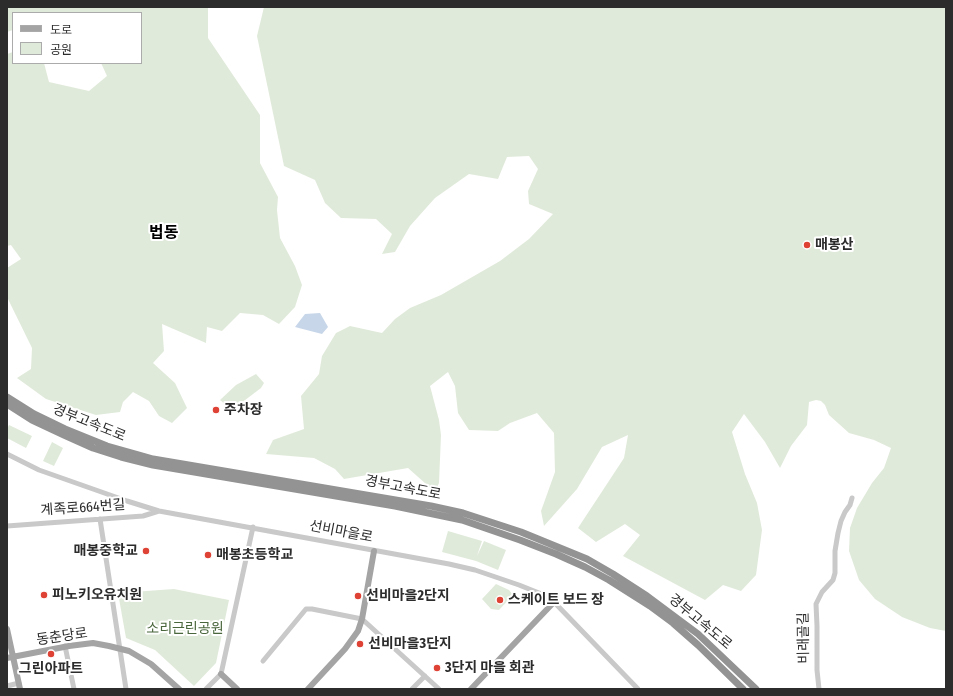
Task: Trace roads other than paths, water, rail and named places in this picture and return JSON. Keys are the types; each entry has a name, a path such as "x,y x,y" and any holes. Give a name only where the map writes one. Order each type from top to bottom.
{"highway":[{"name":"경부고속도로","path":"7,397 34,414 65,429 107,446 139,455 431,506 463,513 521,532 586,559 647,596 698,634 756,689"},
{"name":"경부고속도로","path":"7,404 32,420 64,436 93,448 121,457 153,465 395,506 462,520 520,540 585,567 609,580 673,623 743,689"}],"main road":[{"path":"308,689 345,649 358,631 362,619 374,551"},
{"path":"471,689 554,602"},
{"path":"7,629 10,658 19,686"},
{"name":"동춘당로","path":"10,658 65,646 92,644 118,648 151,664 179,689"},
{"path":"220,674 237,689"}],"street":[{"name":"선비마을로","path":"7,454 40,470 159,511 427,560 475,570 519,585 539,593 554,602 638,689"},
{"name":"비래골길","path":"819,689 817,670 816,604 835,573 835,551 838,533 845,512 852,498"},
{"name":"계족로664번길","path":"7,526 143,516 159,511"},
{"path":"100,519 118,648 126,689"},
{"path":"206,689 220,674 252,528"},
{"path":"263,661 306,609 362,619 439,689"},
{"path":"65,646 74,689"},
{"path":"412,689 425,676"},
{"path":"7,686 19,686"}],"water":[{"path":"320,313 328,327 322,334 295,327 305,314"}],"place":[{"name":"매봉산","path":"807,245"},
{"name":"주차장","path":"216,410"},
{"name":"매봉중학교","path":"146,551"},
{"name":"매봉초등학교","path":"208,555"},
{"name":"피노키오유치원","path":"44,595"},
{"name":"선비마을2단지","path":"358,596"},
{"name":"스케이트 보드 장","path":"500,600"},
{"name":"선비마을3단지","path":"360,644"},
{"name":"그린아파트","path":"51,654"},
{"name":"3단지 마을 회관","path":"437,668"}],"district":[{"name":"법동","path":"164,234"}],"park label":[{"name":"소리근린공원","path":"185,629"}]}
